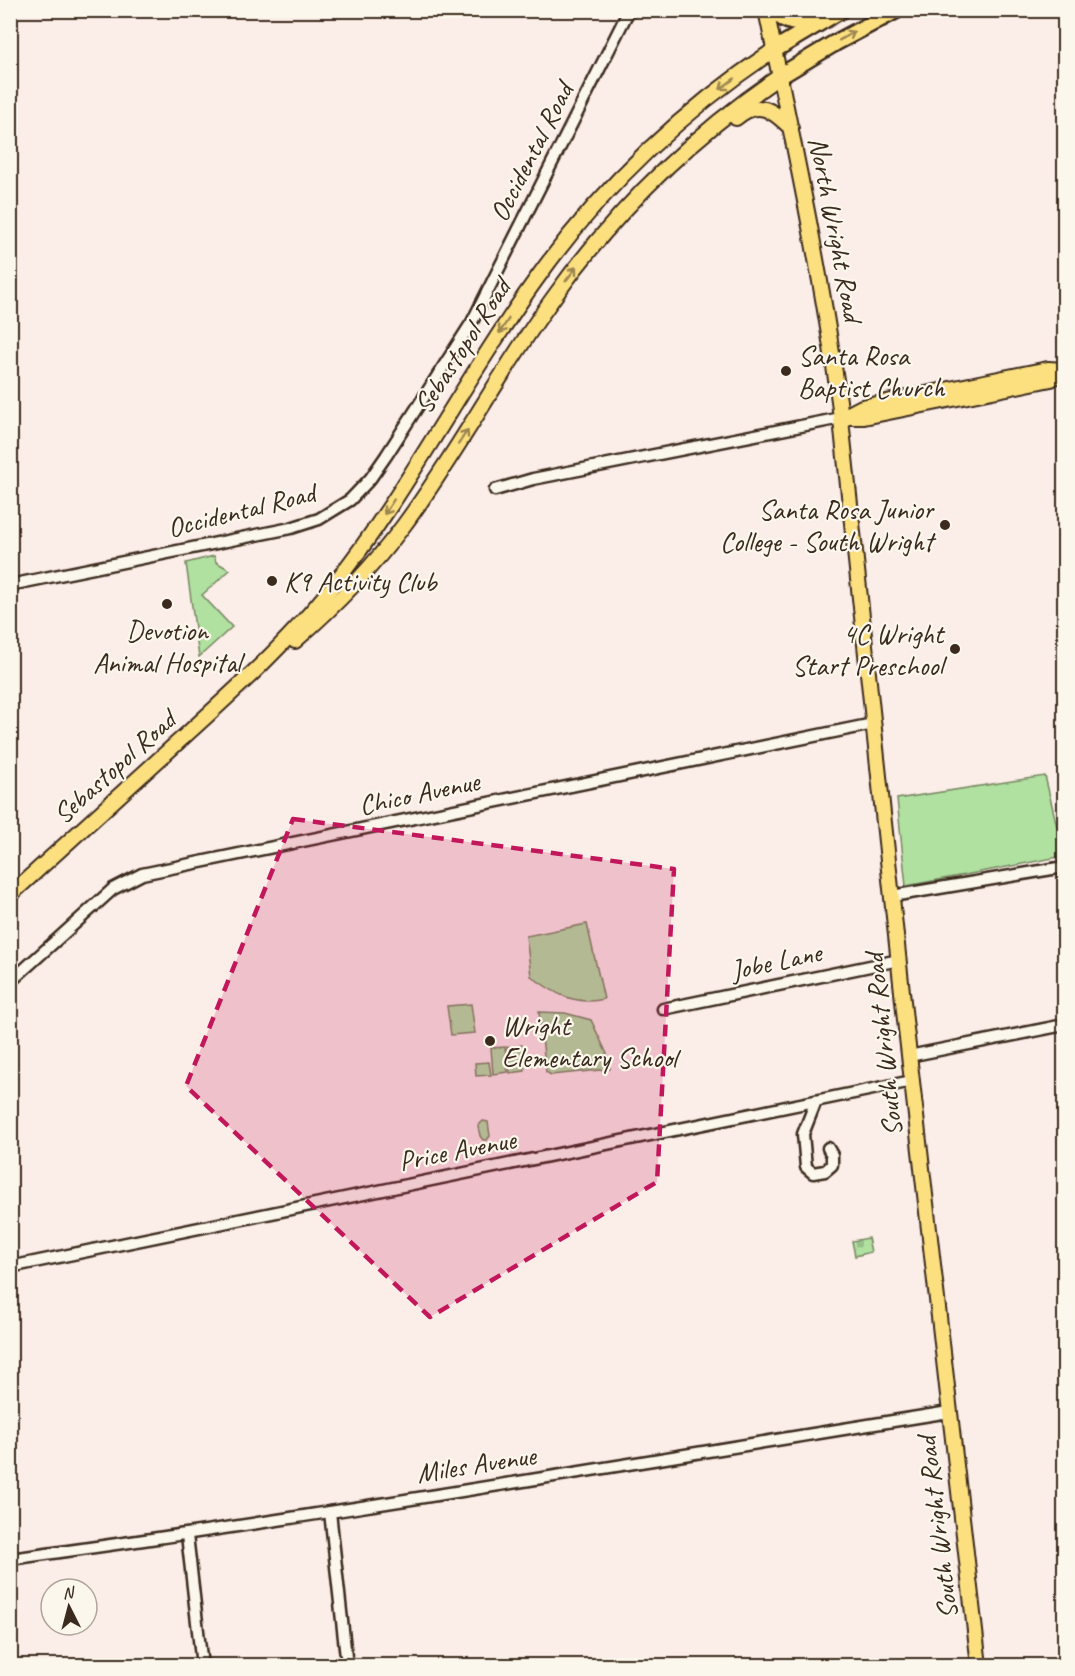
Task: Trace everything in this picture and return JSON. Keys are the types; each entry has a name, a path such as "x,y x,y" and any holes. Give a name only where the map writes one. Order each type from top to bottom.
{"highway":[{"path":"767,10 787,22 797,23 838,12"},
{"path":"780,75 897,10"},
{"path":"774,50 838,12"}],"main road":[{"name":"North Wright Road","path":"767,10 830,329 841,417"},
{"name":"Sebastopol Road","path":"224,700 294,630 354,559 520,303 549,261 580,223 624,174 668,132 726,84 774,50"},
{"name":"Sebastopol Road","path":"10,895 224,700 303,633 372,564 432,486 552,298 598,239 668,165 713,126 780,75"},
{"path":"668,165 699,148 749,109 769,110 791,128"},
{"path":"841,417 864,417 1051,379 1065,371"},
{"name":"South Wright Road","path":"841,417 909,1056 979,1665"}],"street":[{"name":"Occidental Road","path":"10,585 291,528 327,515 357,494 381,464 472,322 629,10"},
{"path":"495,490 533,479 841,417"},
{"name":"Chico Avenue","path":"10,982 113,889 142,874 873,724"},
{"path":"892,896 1065,867"},
{"name":"Jobe Lane","path":"663,1009 899,960"},
{"path":"909,1056 1065,1025"},
{"name":"Price Avenue","path":"10,1267 912,1081"},
{"path":"816,1101 803,1134 806,1167 813,1173 825,1171 832,1165 832,1155 828,1148"},
{"name":"Miles Avenue","path":"10,1559 187,1535 949,1412"},
{"path":"330,1512 347,1665"},
{"path":"187,1535 202,1665"}],"highlighted area":[{"path":"293,819 674,869 657,1182 430,1317 186,1086"}],"green space":[{"path":"214,556 216,562 230,570 202,595 232,627 199,657 186,563"},
{"path":"1045,776 1064,856 906,886 897,799"},
{"path":"587,924 604,999 593,1001 583,1001 556,993 531,976 526,936"},
{"path":"471,1004 475,1033 451,1035 447,1006"},
{"path":"539,1012 565,1013 591,1020 607,1054 610,1069 551,1075 546,1072"},
{"path":"522,1045 525,1071 510,1073 507,1047"},
{"path":"505,1047 508,1072 493,1074 491,1048"},
{"path":"489,1062 491,1075 476,1076 475,1063"},
{"path":"483,1121 488,1122 490,1136 487,1140 483,1140 480,1136 478,1126"},
{"path":"868,1238 871,1252 855,1256 852,1241"}],"place":[{"name":"Santa Rosa Baptist Church","path":"786,371"},
{"name":"Santa Rosa Junior College - South Wright","path":"945,525"},
{"name":"K9 Activity Club","path":"272,581"},
{"name":"Devotion Animal Hospital","path":"167,604"},
{"name":"4C Wright Start Preschool","path":"955,649"},
{"name":"Wright Elementary School","path":"490,1041"}]}
